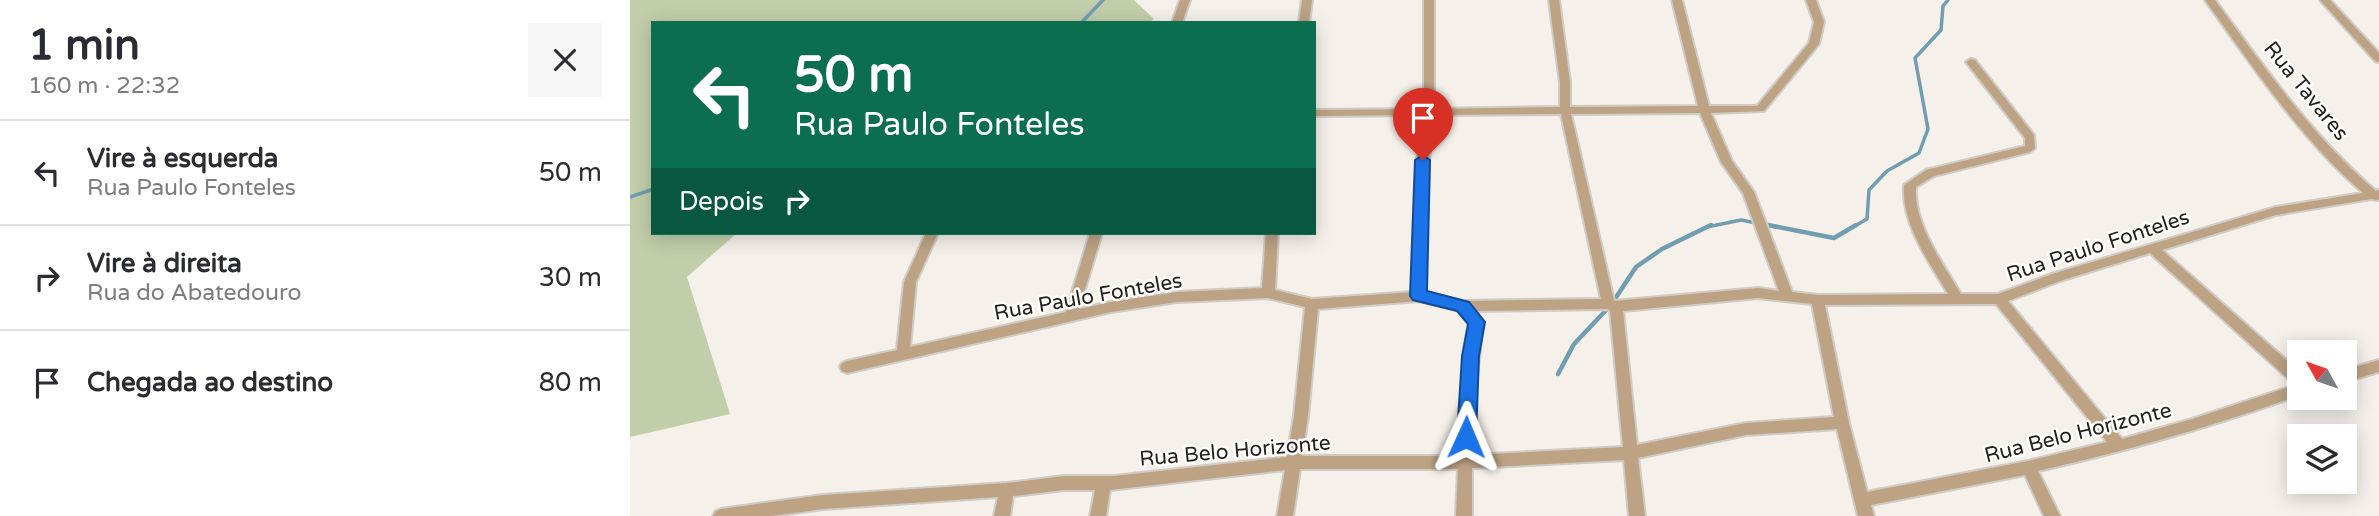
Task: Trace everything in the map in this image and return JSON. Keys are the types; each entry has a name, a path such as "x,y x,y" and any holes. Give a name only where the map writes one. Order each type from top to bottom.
{"street":[{"path":"1178,21 1185,0"},
{"path":"1304,21 1307,0"},
{"path":"1419,296 1423,160 1429,110 1429,0"},
{"path":"1553,0 1565,82 1565,110 1612,305 1637,516"},
{"path":"1677,0 1704,109 1727,162 1748,192 1787,295"},
{"path":"1316,113 1760,109 1814,44 1819,22 1811,0"},
{"name":"Rua Tavares","path":"2210,0 2303,121 2377,196"},
{"path":"2325,0 2379,59"},
{"path":"1957,299 1924,242 1908,198 1910,185 1930,173 2030,148 2030,138 1971,62"},
{"name":"Rua Paulo Fonteles","path":"847,367 1071,316 1177,297 1268,293 1312,304 1419,296 1463,306 1612,305 1732,295 1787,295 1818,300 2000,299 2056,277 2276,211 2377,196"},
{"path":"903,354 911,282 931,235"},
{"path":"1071,316 1095,235"},
{"path":"1268,293 1272,235"},
{"path":"2151,247 2287,369"},
{"path":"2000,299 2119,446"},
{"path":"1818,300 1842,424 1866,516"},
{"path":"1284,516 1312,304"},
{"path":"1463,306 1477,322 1466,412 1464,516"},
{"path":"2357,372 2379,366"},
{"name":"Rua Belo Horizonte","path":"1862,500 2030,470 2197,426 2287,394"},
{"name":"Rua Belo Horizonte","path":"1007,490 1064,483 1104,483 1293,463 1466,462 1631,453 1746,429 1842,424"},
{"path":"2030,470 2052,516"},
{"path":"1098,516 1104,483"},
{"path":"721,516 770,513 823,502 1007,490 1002,516"}],"green space":[{"path":"630,0 1134,0 1154,19 651,21 651,235 735,235 687,277 730,414 630,437"}],"waterway":[{"path":"1083,21 1103,0"},
{"path":"1853,227 1867,219 1869,190 1887,171 1919,153 1928,129 1915,58 1941,30 1943,6 1948,0"},
{"path":"630,197 651,190"},
{"path":"1707,227 1741,220 1777,227"},
{"path":"1558,374 1574,344 1611,305 1636,267 1662,249 1711,225"},
{"path":"1768,225 1834,238 1856,225"}],"route":[{"path":"1423,160 1419,296 1463,306 1472,313 1477,322 1471,356 1466,437"}]}
